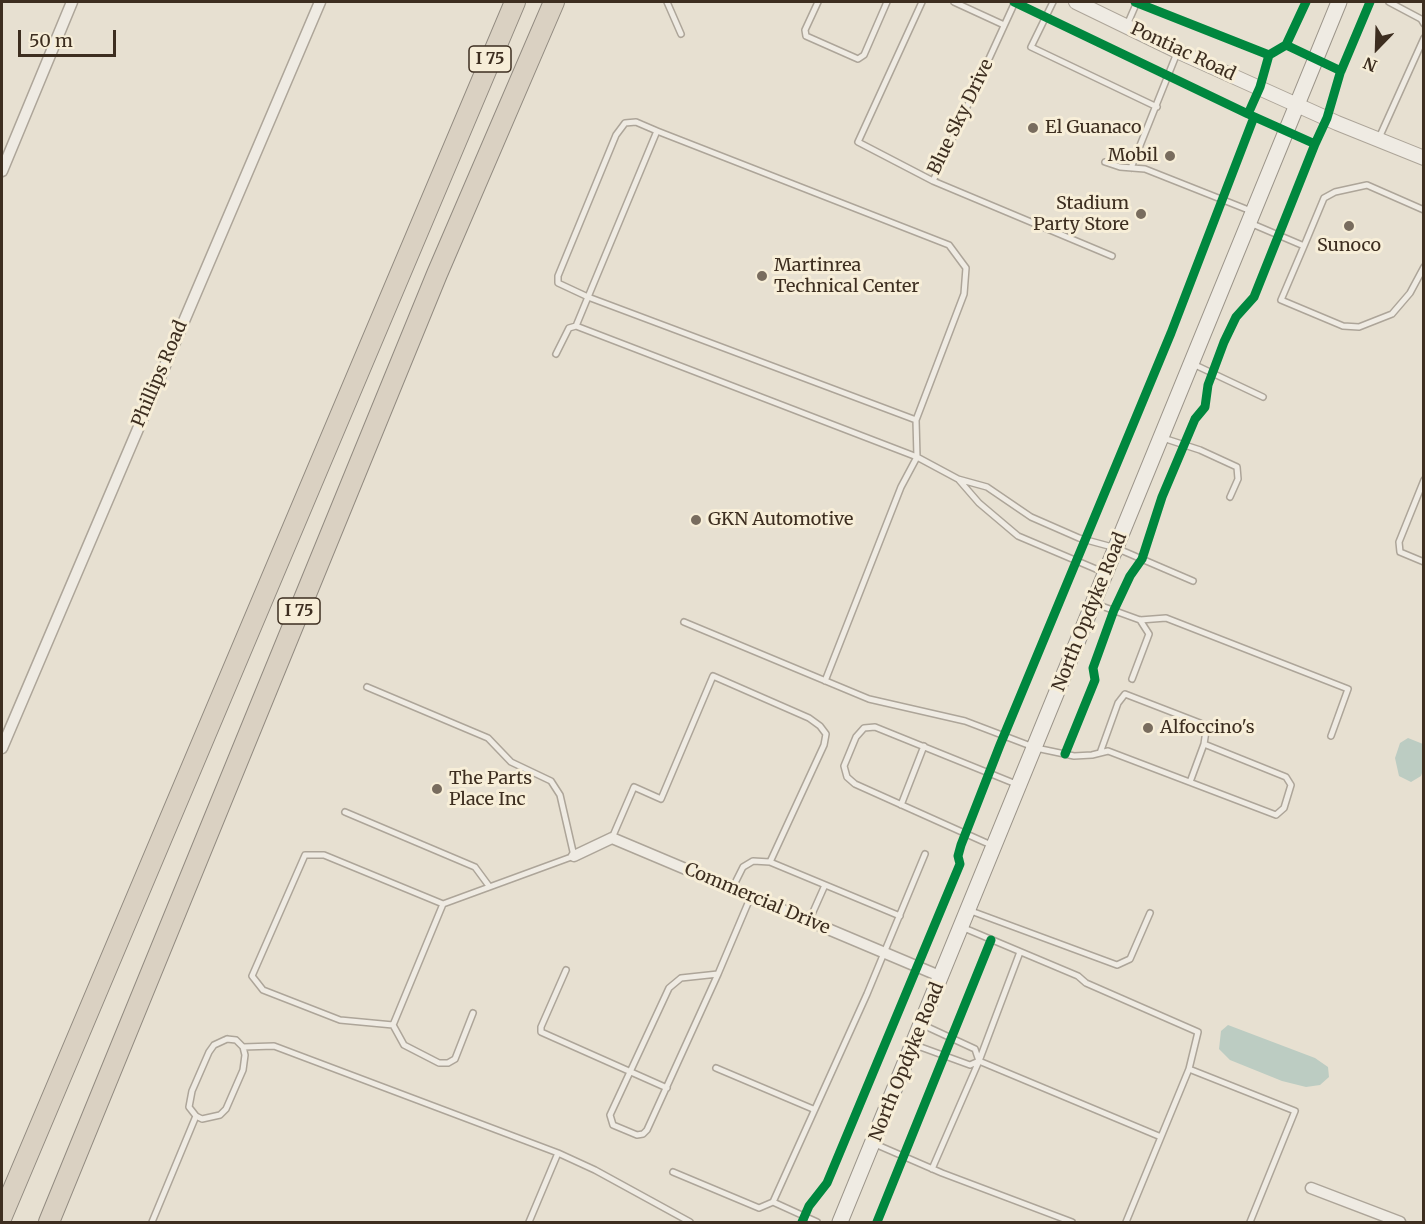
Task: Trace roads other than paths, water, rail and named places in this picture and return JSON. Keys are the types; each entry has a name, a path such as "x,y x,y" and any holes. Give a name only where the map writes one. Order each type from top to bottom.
{"highway":[{"name":"I 75","path":"2,1216 515,2"},
{"name":"I 75","path":"49,1222 428,296 554,2"}],"main road":[{"name":"North Opdyke Road","path":"840,1222 1339,2"}],"street":[{"path":"2,171 72,2"},
{"name":"Phillips Road","path":"2,748 320,2"},
{"name":"Pontiac Road","path":"1076,2 1177,51 1424,158"},
{"path":"574,856 612,838"},
{"name":"Commercial Drive","path":"612,838 942,977"},
{"path":"1311,1188 1400,1222"}],"lane":[{"path":"667,2 681,34"},
{"path":"818,2 805,30 806,36 858,59 864,55 887,2"},
{"name":"Blue Sky Drive","path":"922,2 858,142 933,181 1015,2"},
{"path":"954,2 1004,25"},
{"path":"1053,2 1031,47 1157,107"},
{"path":"1126,26 1137,2"},
{"path":"1389,2 1421,19 1424,24"},
{"path":"1378,140 1424,38"},
{"path":"1131,168 1157,107 1177,51"},
{"path":"825,681 901,488 917,457 916,420 964,294 966,268 949,245 636,122 625,123 616,135 558,276 558,283 588,297 916,420"},
{"path":"576,326 657,131"},
{"path":"1105,162 1144,169 1251,217 1304,246"},
{"path":"933,181 1112,256"},
{"path":"1424,210 1367,185 1335,192 1324,198 1281,300 1343,326 1359,327 1392,314 1410,293 1424,267"},
{"path":"556,354 569,328 576,326 917,457 958,479 987,487 1031,517 1079,538 1116,548 1193,581"},
{"path":"1191,363 1263,397"},
{"path":"1161,438 1200,450 1237,467 1238,479 1230,497"},
{"path":"958,479 979,503 1018,536 1106,573"},
{"path":"1424,480 1399,542 1400,552 1424,562"},
{"path":"1094,603 1140,620 1166,618 1348,689 1331,735"},
{"path":"1132,680 1149,634 1140,620"},
{"path":"684,622 869,699 965,721 1035,748 1074,756 1108,751 1276,814 1284,808 1291,785 1286,777 1204,744"},
{"path":"612,838 634,787 661,799 713,676 809,718 820,726 825,734 824,745 770,862"},
{"path":"367,687 488,738 511,762 551,781 560,795 574,856 443,904 324,855 305,855 252,976 263,990 340,1020 393,1025"},
{"path":"1100,753 1118,703 1125,694 1200,723 1206,730 1204,744 1190,782"},
{"path":"995,847 855,784 847,777 844,766 856,737 864,728 875,727 1020,785"},
{"path":"901,805 924,746"},
{"path":"345,812 475,867 489,886"},
{"path":"673,1172 759,1208 773,1202 884,953 925,854"},
{"path":"732,889 743,867 753,861 770,862 900,916"},
{"path":"809,921 825,885"},
{"path":"718,974 681,978 669,988 610,1120 613,1125 637,1135 648,1130 718,974 751,896"},
{"path":"393,1025 443,904"},
{"path":"969,910 1117,965 1130,959 1150,913"},
{"path":"962,927 1198,1032 1189,1069 1126,1222"},
{"path":"932,1169 979,1061 1020,952"},
{"path":"566,970 541,1027 541,1032 667,1088"},
{"path":"393,1025 404,1045 439,1063 448,1063 455,1059 473,1013"},
{"path":"922,1025 975,1048 979,1061"},
{"path":"227,1039 236,1040 243,1047 245,1055 243,1070 226,1109 210,1118 196,1116 189,1107 189,1100 209,1052 214,1045 227,1039"},
{"path":"914,1044 970,1065 979,1061 1161,1137"},
{"path":"243,1047 274,1046 558,1154 595,1170 690,1222"},
{"path":"716,1068 813,1109"},
{"path":"1189,1069 1294,1111 1250,1222"},
{"path":"152,1222 196,1116"},
{"path":"873,1143 932,1169 1072,1222"},
{"path":"529,1222 558,1154"},
{"path":"773,1202 817,1222"}],"place":[{"name":"El Guanaco","path":"1033,128"},
{"name":"Mobil","path":"1170,156"},
{"name":"Stadium Party Store","path":"1141,214"},
{"name":"Sunoco","path":"1349,226"},
{"name":"Martinrea Technical Center","path":"762,276"},
{"name":"GKN Automotive","path":"696,520"},
{"name":"Alfoccino's","path":"1148,728"},
{"name":"The Parts Place Inc","path":"437,789"}]}
